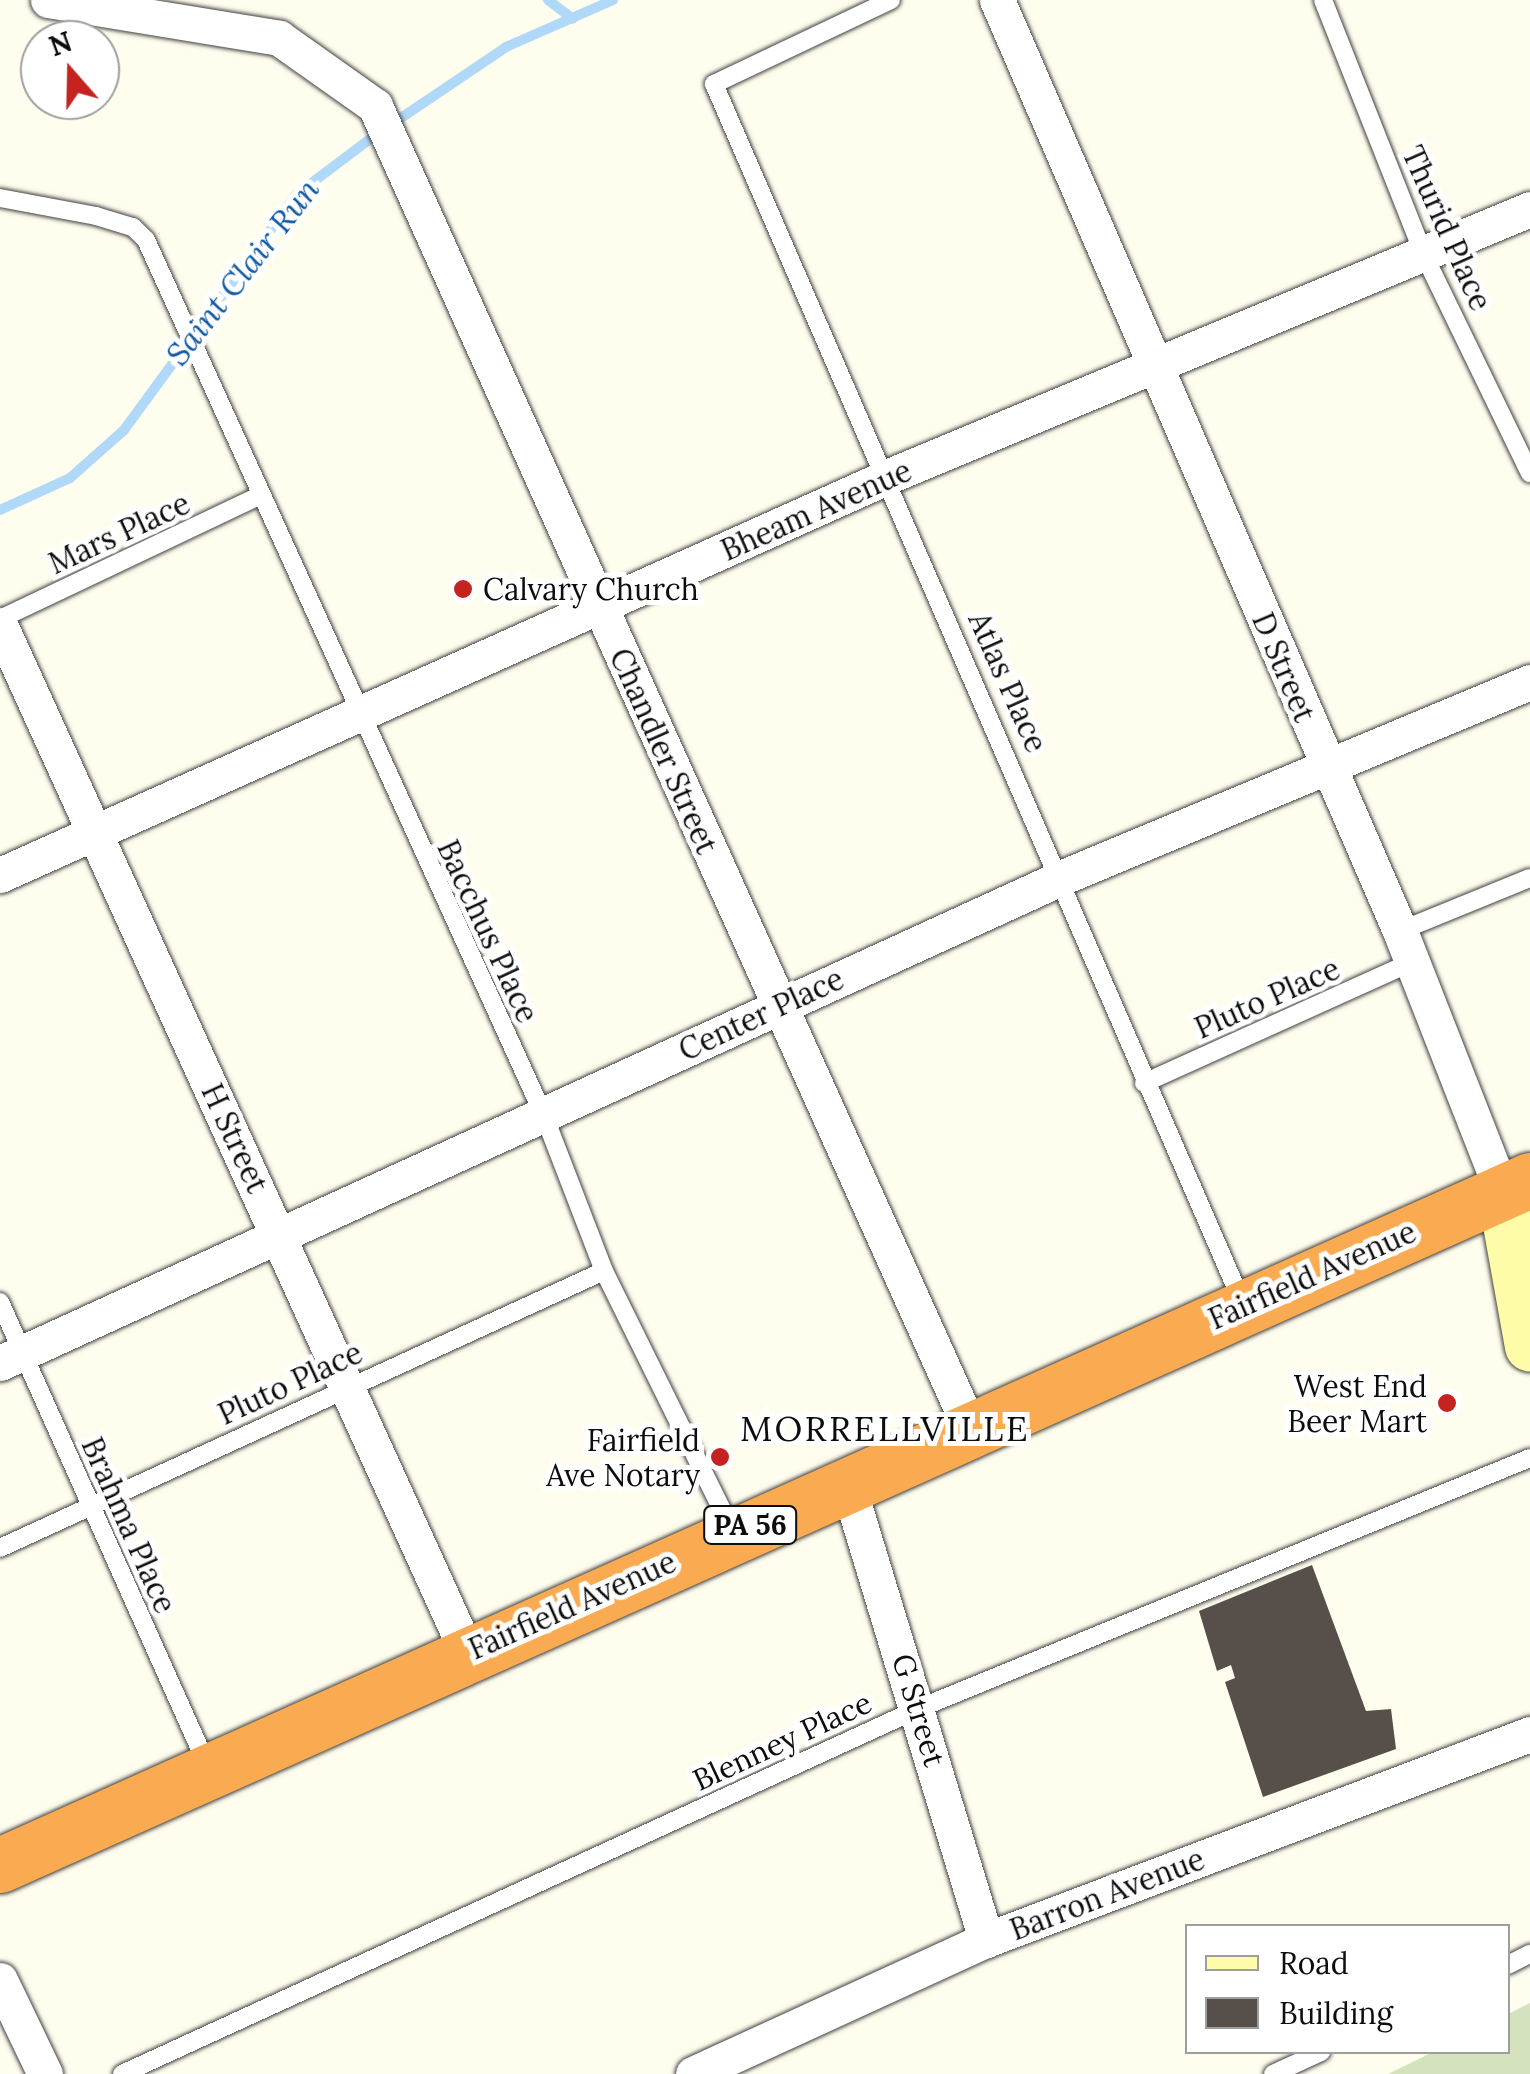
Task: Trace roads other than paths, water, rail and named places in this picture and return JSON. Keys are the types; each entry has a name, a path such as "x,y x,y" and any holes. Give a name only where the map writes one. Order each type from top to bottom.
{"highway":[{"name":"Fairfield Avenue","path":"0,1865 734,1532 1516,1185"}],"main road":[{"name":"D Street","path":"1516,1185 1530,1346"}],"street":[{"name":"Chandler Street","path":"48,0 185,12 279,38 349,81 374,106 970,1428"},
{"name":"D Street","path":"997,0 1327,767 1516,1185"},
{"name":"Bheam Avenue","path":"0,875 889,476 1152,362 1530,209"},
{"name":"H Street","path":"0,622 467,1652"},
{"name":"Center Place","path":"12,1358 277,1231 545,1118 778,1005 1064,876 1530,682"},
{"name":"G Street","path":"847,1482 920,1708 986,1940"},
{"name":"Barron Avenue","path":"693,2074 986,1940 1530,1734"},
{"path":"0,1980 45,2074"}],"lane":[{"name":"Atlas Place","path":"891,0 714,84 1064,876 1144,1083 1244,1305"},
{"name":"Thurid Place","path":"1323,0 1424,253 1530,474"},
{"name":"Bacchus Place","path":"0,198 132,226 181,317 356,713 545,1118 604,1270 734,1532"},
{"name":"Mars Place","path":"0,622 261,496"},
{"name":"Pluto Place","path":"1144,1083 1530,878"},
{"name":"Pluto Place","path":"0,1548 604,1270"},
{"name":"Brahma Place","path":"0,1302 12,1358 89,1505 210,1770"},
{"name":"Blenney Place","path":"122,2074 920,1708 1530,1458"},
{"path":"1272,2074 1317,2054"}],"waterway":[{"path":"548,0 573,19"},
{"name":"Saint Clair Run","path":"392,124 506,47 613,0"},
{"path":"0,510 70,478 124,430 297,194 378,133"}],"place":[{"name":"Calvary Church","path":"463,589"},
{"name":"West End Beer Mart","path":"1447,1403"},
{"name":"Fairfield Ave Notary","path":"720,1457"}],"district":[{"name":"MORRELLVILLE","path":"885,1429"}]}
